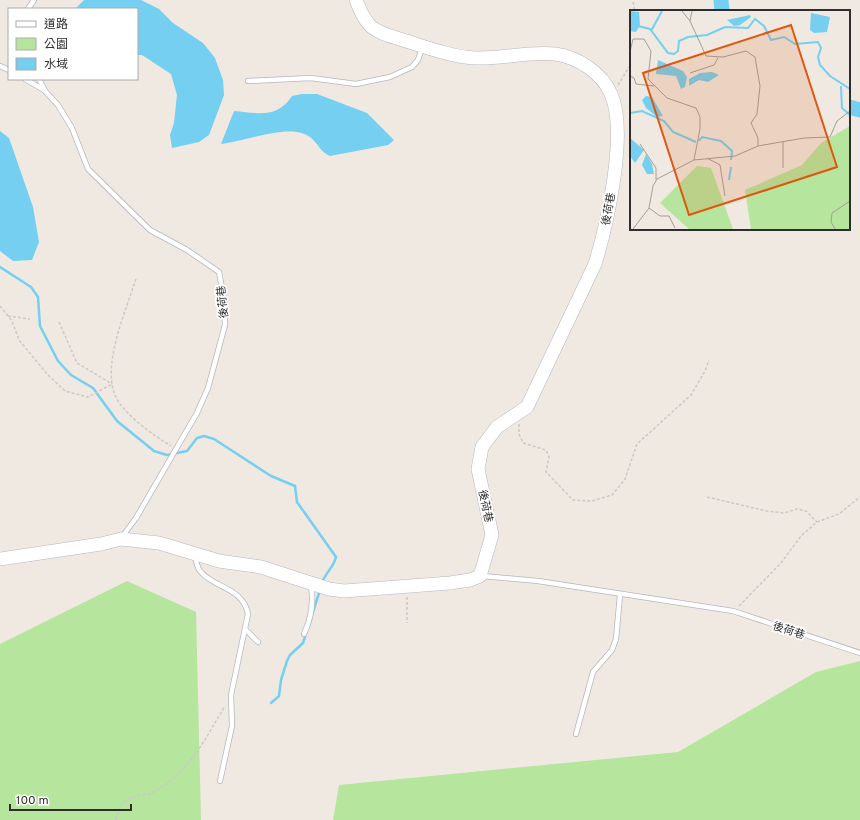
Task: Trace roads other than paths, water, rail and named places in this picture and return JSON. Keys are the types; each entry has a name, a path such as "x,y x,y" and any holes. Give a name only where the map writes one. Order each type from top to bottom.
{"street":[{"name":"後荷巷","path":"0,559 101,544 121,539 159,544 219,561 262,567 310,584 344,591 406,587 470,580 480,576 492,535 478,469 482,447 497,426 527,407 595,264 602,242 614,175 617,130 611,94 602,79 577,60 555,54 476,58 423,46 374,30 363,18 356,0"}],"lane":[{"path":"248,80 311,78 356,84 390,77 412,67 418,60 423,46"},
{"name":"後荷巷","path":"27,80 45,91 58,105 72,128 88,168 150,230 187,250 219,272 224,299 225,325 208,388 198,413 136,518 121,539"},
{"name":"後荷巷","path":"40,80 45,91"},
{"path":"194,554 199,570 205,576 228,588 239,598 247,609 246,630 231,695 232,726 220,781"},
{"name":"後荷巷","path":"480,576 538,581 620,595 733,611 860,653"},
{"path":"304,634 308,626 312,606 313,597 310,584"},
{"path":"576,734 593,672 612,650 616,638 620,595"},
{"path":"246,630 258,642"}],"water":[{"path":"84,0 141,0 159,9 173,23 203,43 215,58 223,80 224,95 209,135 199,142 172,148 170,135 174,123 177,95 171,74 142,55 138,55 138,8 76,8"},
{"path":"317,94 367,113 394,140 388,145 330,156 324,152 310,137 291,131 267,134 221,144 234,111 266,113 280,108 292,96"},
{"path":"0,131 9,138 33,207 39,242 32,260 13,261 0,251"}],"waterway":[{"path":"721,0 722,10"},
{"path":"850,107 860,110"},
{"path":"0,267 31,287 38,297 40,326 58,361 71,375 93,388 117,421 154,451 167,455 187,451 197,438 204,436 214,439 271,476 295,486 297,502 336,557 322,583"},
{"path":"271,703 279,696 281,680 290,655 303,643 320,590"}]}
